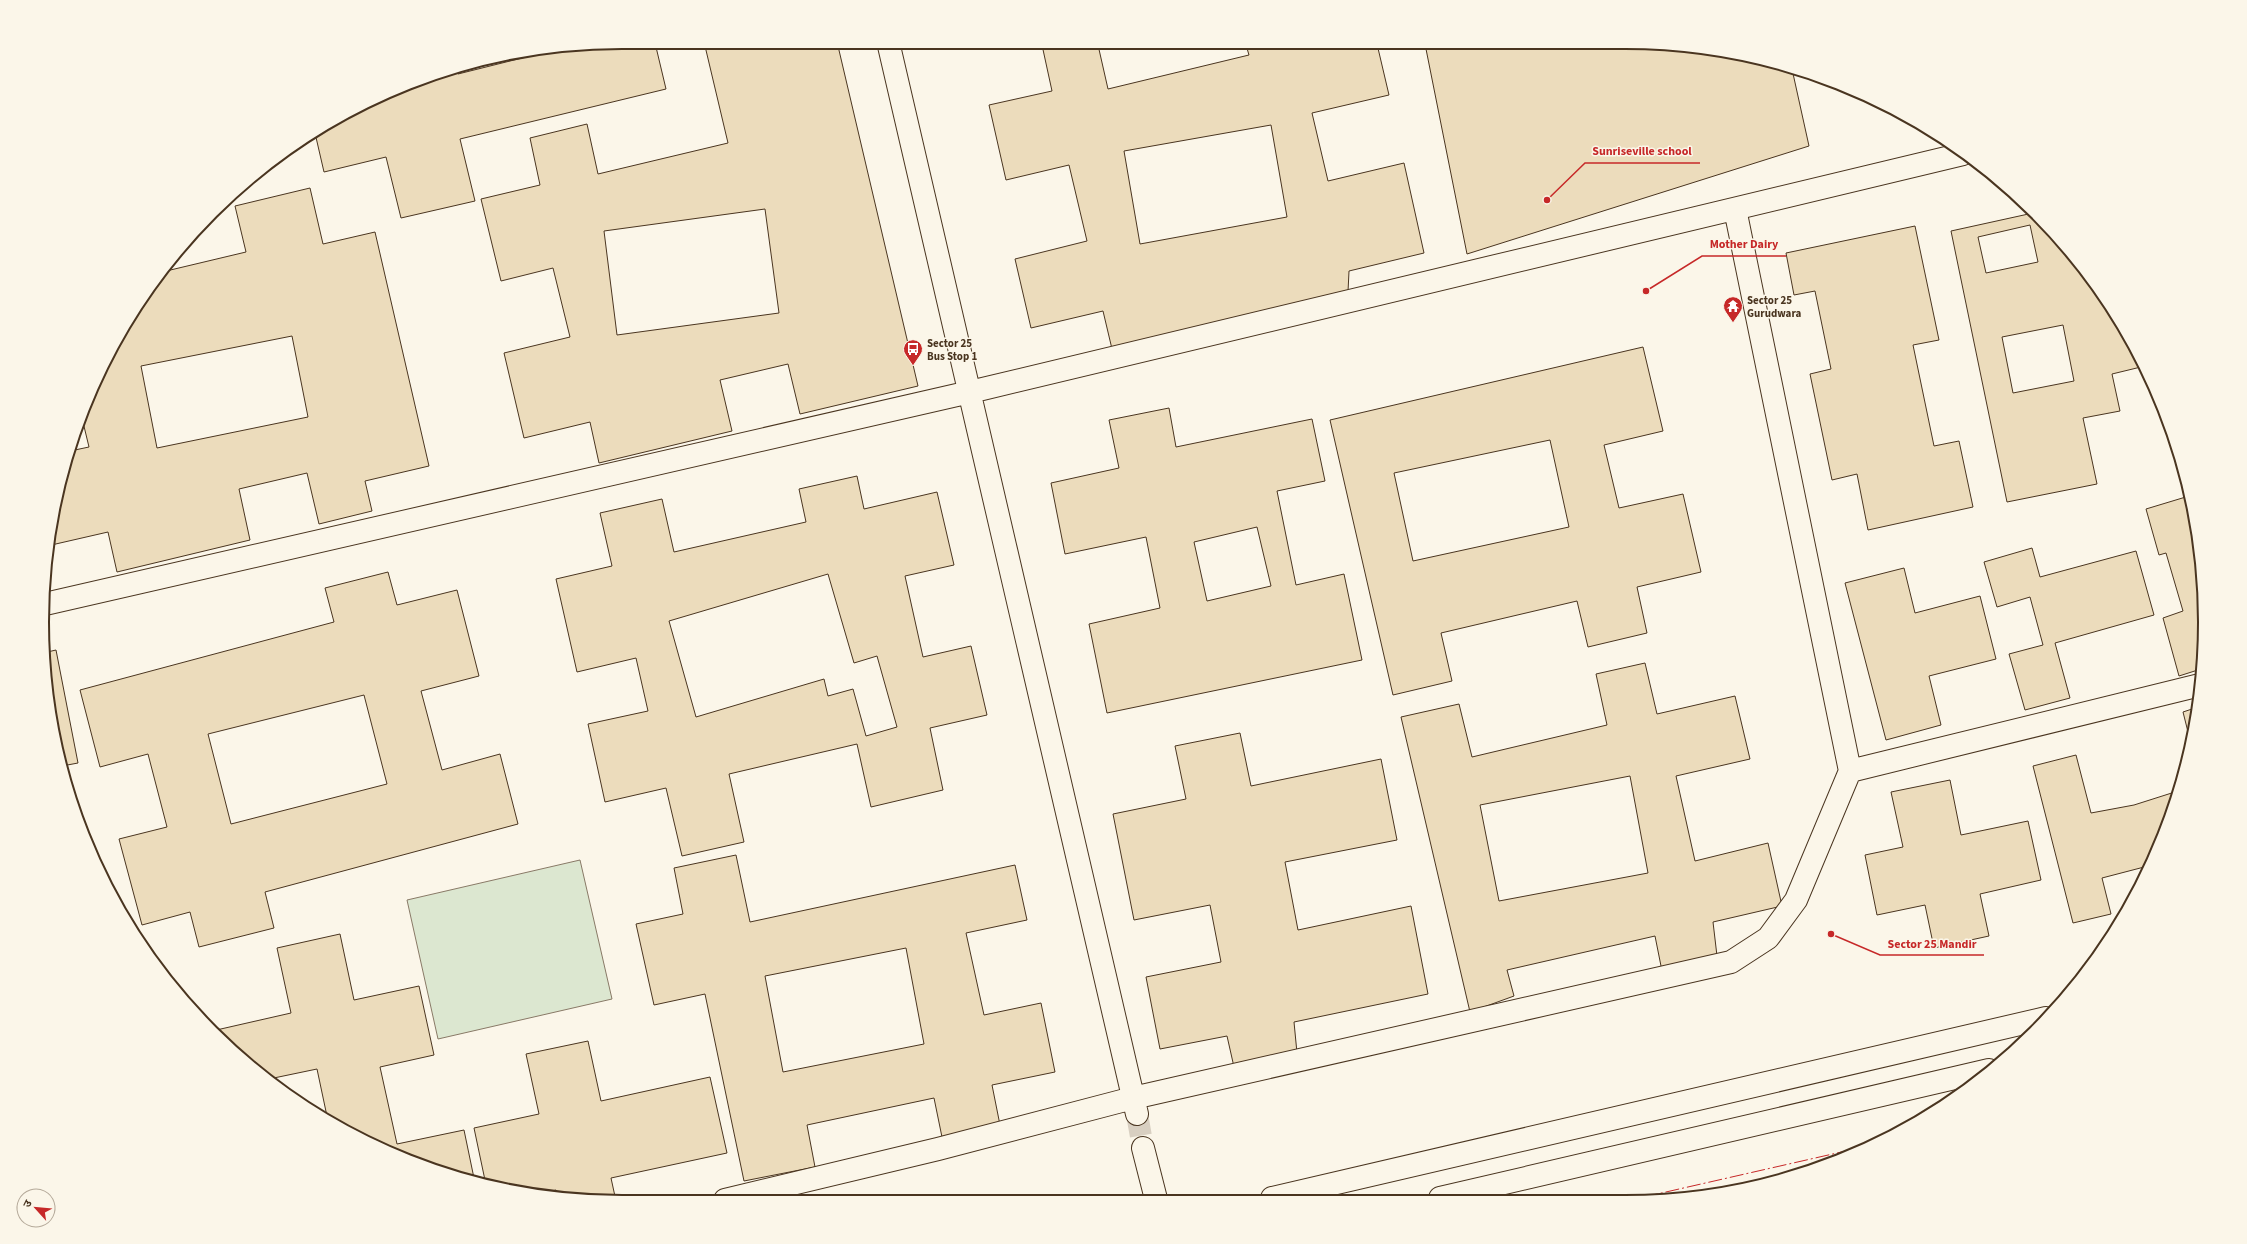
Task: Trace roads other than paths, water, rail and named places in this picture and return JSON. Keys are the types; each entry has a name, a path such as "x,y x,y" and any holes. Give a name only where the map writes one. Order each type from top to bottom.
{"street":[{"path":"891,49 1135,1106"},
{"path":"50,603 970,392 1957,155"},
{"path":"746,1195 938,1149 1135,1106 1731,962 1768,938 1796,900 1850,771 1735,209"},
{"path":"1850,771 2194,686"},
{"path":"1285,1195 2037,1020"},
{"path":"1453,1195 1980,1072"},
{"path":"1143,1148 1155,1195"}],"tunnel":[{"path":"1137,1114 1143,1148"}],"place":[{"name":"Sunriseville school","path":"1547,200"},
{"name":"Mother Dairy","path":"1646,291"},
{"name":"Sector 25 Gurudwara","path":"1733,323"},
{"name":"Sector 25 Bus Stop 1","path":"913,366"},
{"name":"Sector 25 Mandir","path":"1831,934"}]}
